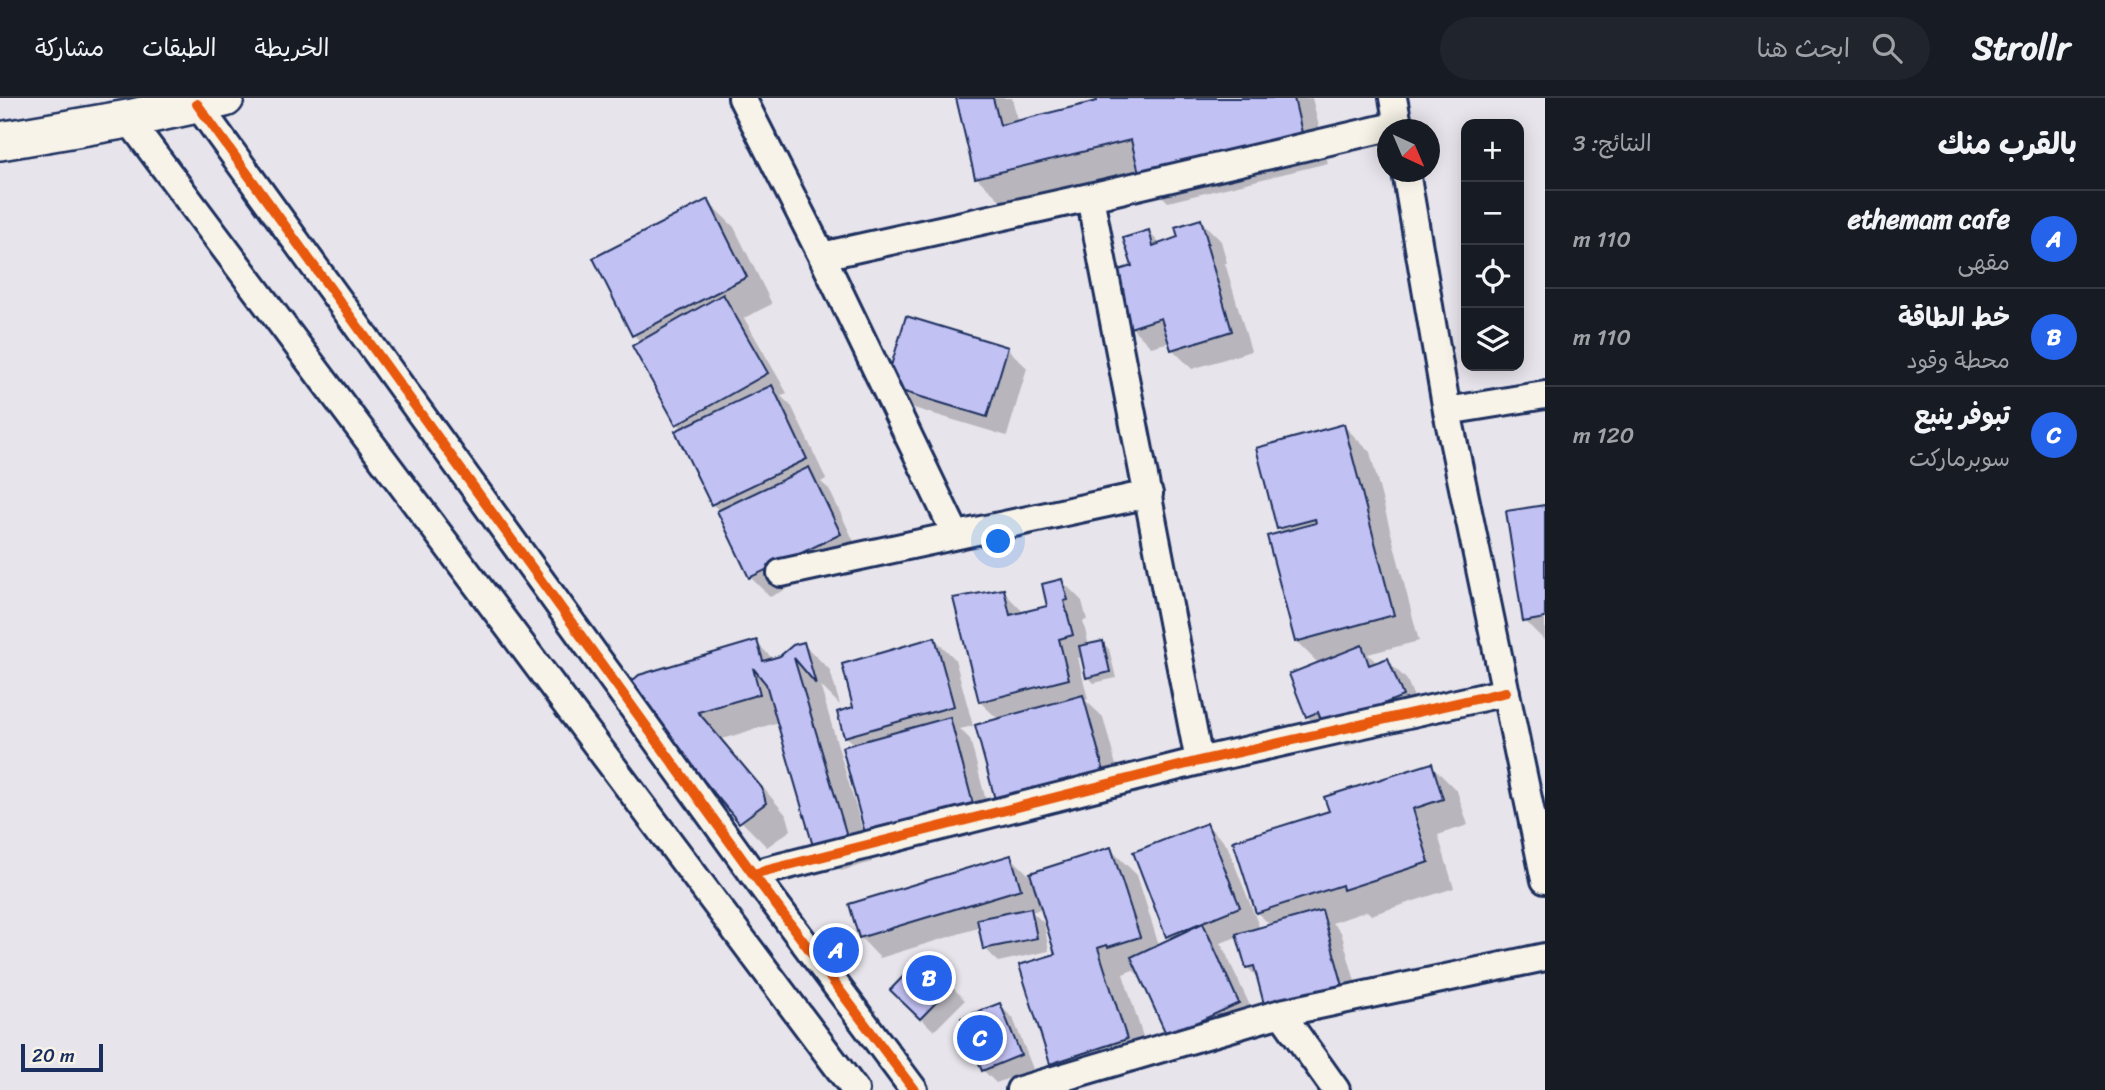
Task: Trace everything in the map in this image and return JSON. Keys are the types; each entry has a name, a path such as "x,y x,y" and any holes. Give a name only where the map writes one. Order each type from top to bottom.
{"main road":[{"path":"0,141 211,101"}],"street":[{"path":"742,98 822,256 956,535"},
{"path":"1394,98 1398,119"},
{"path":"211,101 753,874 914,1090"},
{"path":"128,118 855,1090"},
{"path":"822,256 1377,132"},
{"path":"1408,182 1447,411 1545,880"},
{"path":"1090,197 1199,761"},
{"path":"1447,411 1545,395"},
{"path":"781,573 1149,494"},
{"path":"753,874 1199,761 1506,692"},
{"path":"1020,1090 1281,1013 1545,957"},
{"path":"1281,1013 1336,1090"}],"building":[{"path":"956,98 993,98 1000,125 1097,101 1096,98 1294,98 1303,137 1140,177 1131,140 975,178"},
{"path":"708,199 747,277 632,336 593,258"},
{"path":"1201,219 1232,331 1171,350 1161,318 1130,328 1112,272 1132,266 1123,238 1149,230 1153,246 1178,237 1175,227"},
{"path":"723,294 768,373 676,425 632,346"},
{"path":"906,316 1008,347 987,417 885,386"},
{"path":"772,385 807,459 711,505 675,431"},
{"path":"1344,424 1394,615 1295,642 1267,536 1316,523 1315,519 1277,529 1256,448"},
{"path":"809,467 841,534 749,578 717,511"},
{"path":"1545,505 1545,618 1523,622 1506,511"},
{"path":"1062,579 1068,600 1064,601 1073,635 1059,639 1069,679 979,702 953,598 1004,589 1010,615 1047,606 1042,584"},
{"path":"935,637 954,706 844,737 837,712 853,707 842,664"},
{"path":"757,640 763,661 780,656 793,645 804,642 816,684 794,658 847,836 813,846 766,684 753,668 760,694 698,712 762,788 766,803 739,823 638,701 632,681 639,675"},
{"path":"1103,641 1110,672 1086,678 1079,646"},
{"path":"1362,645 1369,665 1388,658 1403,696 1324,728 1318,712 1306,717 1289,674"},
{"path":"1083,695 1105,775 996,803 975,725"},
{"path":"950,717 973,804 865,833 842,747"},
{"path":"1432,763 1443,799 1413,809 1429,862 1343,890 1342,885 1256,913 1233,841 1329,811 1324,797"},
{"path":"1207,823 1240,907 1166,937 1133,852"},
{"path":"1111,847 1140,937 1098,948 1127,1039 1050,1064 1019,965 1055,954 1030,873"},
{"path":"1011,855 1021,889 859,938 849,904"},
{"path":"1031,908 1037,938 983,949 977,919"},
{"path":"1322,910 1343,986 1265,1008 1254,966 1246,968 1236,934"},
{"path":"1203,923 1239,1003 1167,1036 1131,957"},
{"path":"923,956 953,985 920,1019 890,990"},
{"path":"1000,1003 1021,1055 982,1071 961,1018"}],"cycle path":[{"path":"197,104 753,874 914,1090"},
{"path":"753,874 1199,761 1506,692"}],"place":[{"name":"ethemam cafe","path":"836,950"},
{"name":"خط الطاقة","path":"929,978"},
{"name":"تبوفر ينبع","path":"980,1038"}]}
